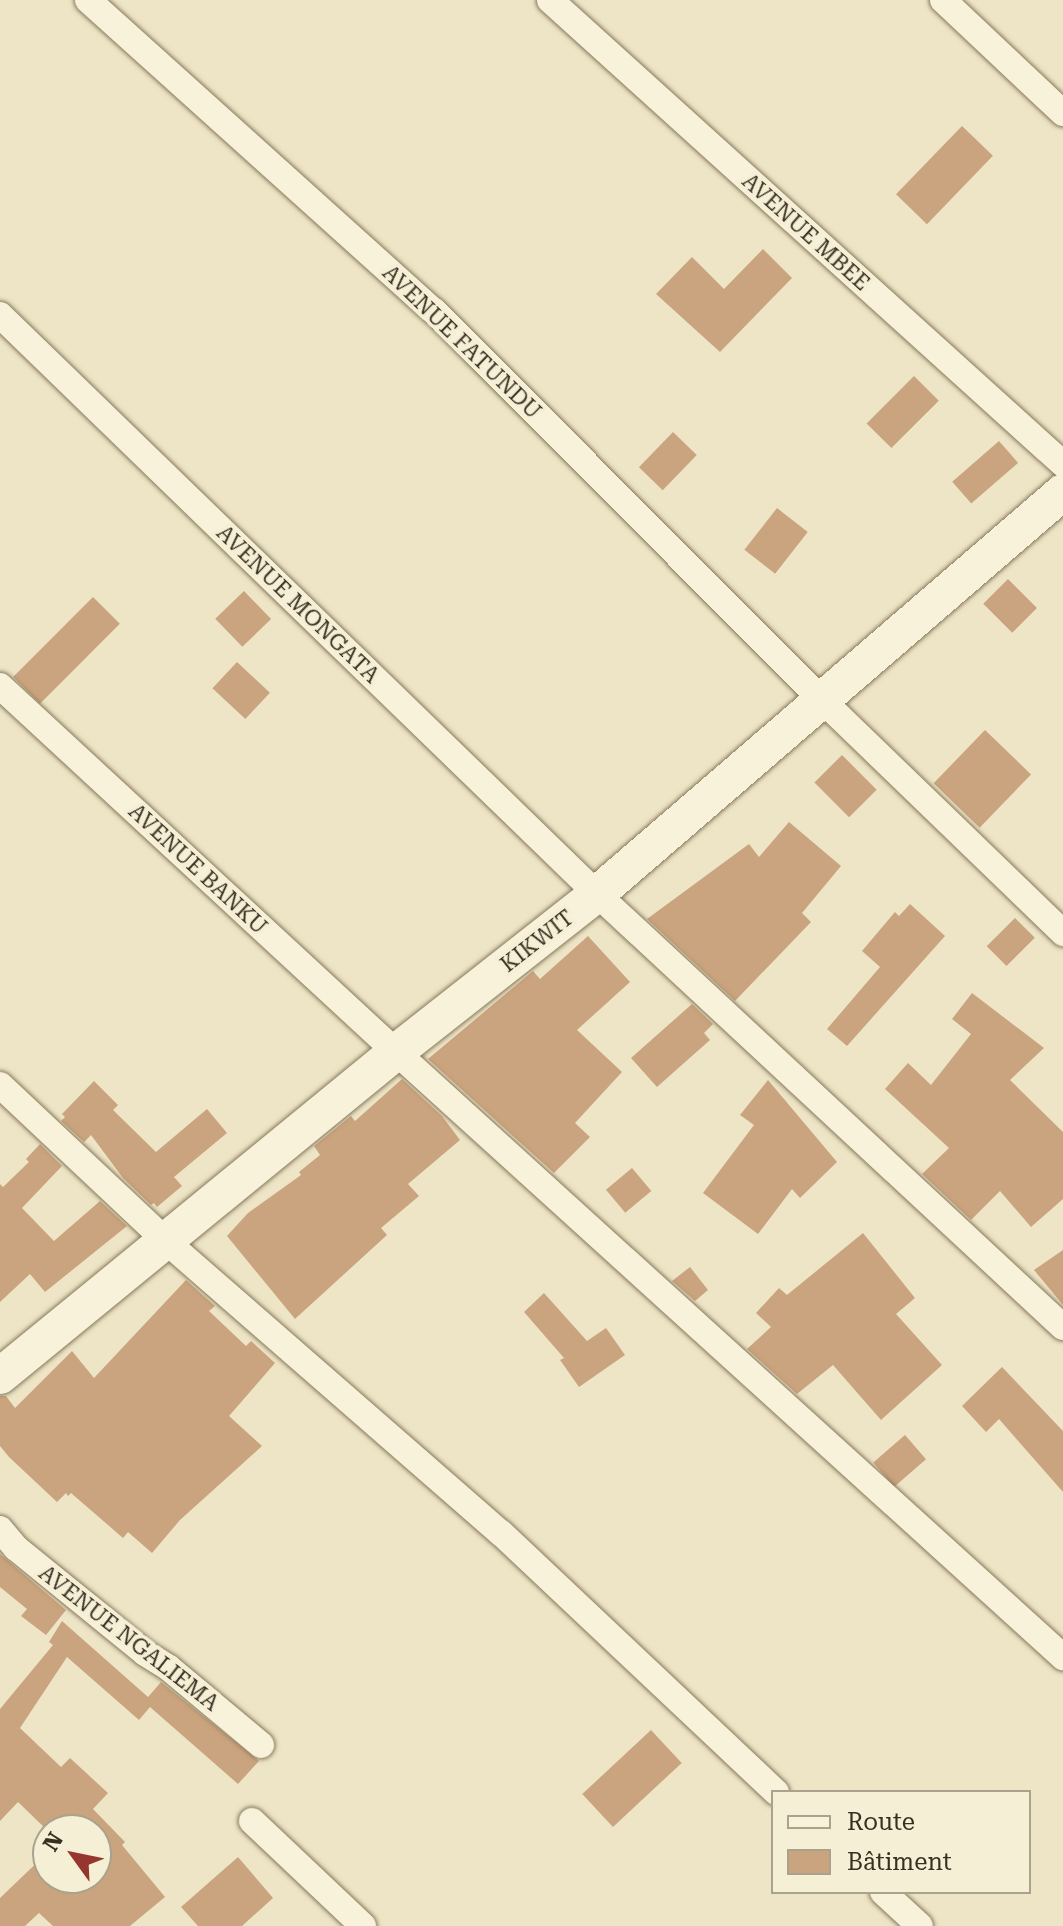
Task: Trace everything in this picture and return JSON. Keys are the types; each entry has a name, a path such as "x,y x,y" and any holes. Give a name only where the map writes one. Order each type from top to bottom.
{"main road":[{"name":"KIKWIT","path":"0,1376 396,1052 597,894 1063,492"}],"street":[{"name":"AVENUE FATUNDU","path":"88,0 434,311 821,699 1063,933"},
{"name":"AVENUE MBEE","path":"550,0 1063,464"},
{"path":"943,0 1063,113"},
{"name":"AVENUE MONGATA","path":"0,315 597,894 1063,1327"},
{"name":"AVENUE BANKU","path":"0,686 396,1052 1063,1657"},
{"path":"0,1085 167,1242 501,1533 774,1790"},
{"name":"AVENUE NGALIEMA","path":"0,1529 16,1548 261,1745"},
{"path":"252,1821 363,1926"},
{"path":"885,1894 920,1926"}],"building":[{"path":"962,126 993,156 927,224 896,194"},
{"path":"763,249 792,278 720,352 656,294 692,257 724,289"},
{"path":"914,376 939,401 891,448 867,423"},
{"path":"673,432 697,455 663,490 639,467"},
{"path":"999,441 1018,463 971,504 952,482"},
{"path":"777,508 808,532 775,574 744,550"},
{"path":"1008,579 1037,608 1012,633 983,604"},
{"path":"244,591 271,619 242,647 215,619"},
{"path":"93,597 120,624 40,704 13,677"},
{"path":"237,662 270,693 245,719 212,688"},
{"path":"985,730 1031,774 980,828 934,783"},
{"path":"842,755 877,790 849,817 814,783"},
{"path":"789,822 841,866 802,913 811,922 735,1001 647,919 749,844 759,857"},
{"path":"910,904 945,936 847,1046 827,1029 880,967 862,951 895,912 899,916"},
{"path":"1015,918 1035,938 1007,966 987,946"},
{"path":"588,936 630,982 577,1030 622,1072 575,1123 590,1137 554,1173 428,1059 533,971 540,979"},
{"path":"972,993 1044,1048 1010,1080 1063,1132 1063,1199 1031,1227 1000,1191 971,1220 922,1174 949,1148 885,1089 908,1063 931,1085 971,1034 952,1019"},
{"path":"692,1004 713,1024 704,1033 710,1040 657,1087 631,1058"},
{"path":"402,1079 442,1116 460,1140 408,1184 419,1196 381,1228 387,1235 295,1319 227,1236 248,1213 301,1175 299,1172 320,1155 314,1146 351,1116 355,1121"},
{"path":"768,1080 837,1162 800,1198 792,1189 758,1234 703,1193 754,1125 740,1115"},
{"path":"94,1081 118,1105 113,1110 156,1152 207,1109 227,1133 174,1177 182,1186 157,1207 154,1203 151,1205 123,1178 91,1135 84,1142 61,1121 65,1117 62,1114"},
{"path":"40,1144 62,1166 22,1208 54,1241 100,1201 127,1226 45,1292 30,1274 0,1302 0,1184 3,1187 29,1162 26,1159"},
{"path":"632,1168 651,1191 625,1213 606,1190"},
{"path":"863,1233 915,1298 896,1314 942,1365 881,1420 833,1365 797,1394 747,1349 771,1327 756,1313 779,1288 787,1295"},
{"path":"1063,1250 1063,1305 1034,1270"},
{"path":"690,1267 708,1290 695,1301 672,1281"},
{"path":"186,1280 215,1306 209,1311 246,1346 251,1341 275,1363 229,1416 262,1446 180,1520 152,1553 128,1532 123,1538 71,1493 68,1496 66,1493 57,1502 9,1457 0,1446 0,1396 6,1396 15,1408 72,1351 94,1378"},
{"path":"544,1293 587,1341 606,1328 625,1355 579,1387 560,1360 564,1358 524,1312"},
{"path":"1002,1367 1063,1431 1063,1492 999,1419 986,1432 962,1406"},
{"path":"905,1435 926,1459 894,1487 873,1463"},
{"path":"0,1554 66,1610 46,1635 21,1616 27,1609 0,1587"},
{"path":"62,1621 148,1697 161,1682 259,1761 238,1784 150,1707 139,1720 67,1657 20,1728 61,1767 70,1758 108,1793 93,1809 98,1814 32,1816 18,1802 0,1821 0,1709 53,1645 49,1642"},
{"path":"651,1730 682,1763 613,1827 582,1794"},
{"path":"112,1829 165,1897 130,1926 53,1926 39,1913 25,1926 0,1926 0,1898 32,1867 32,1894 112,1894"},
{"path":"238,1857 273,1898 242,1926 198,1926 181,1907"}]}
